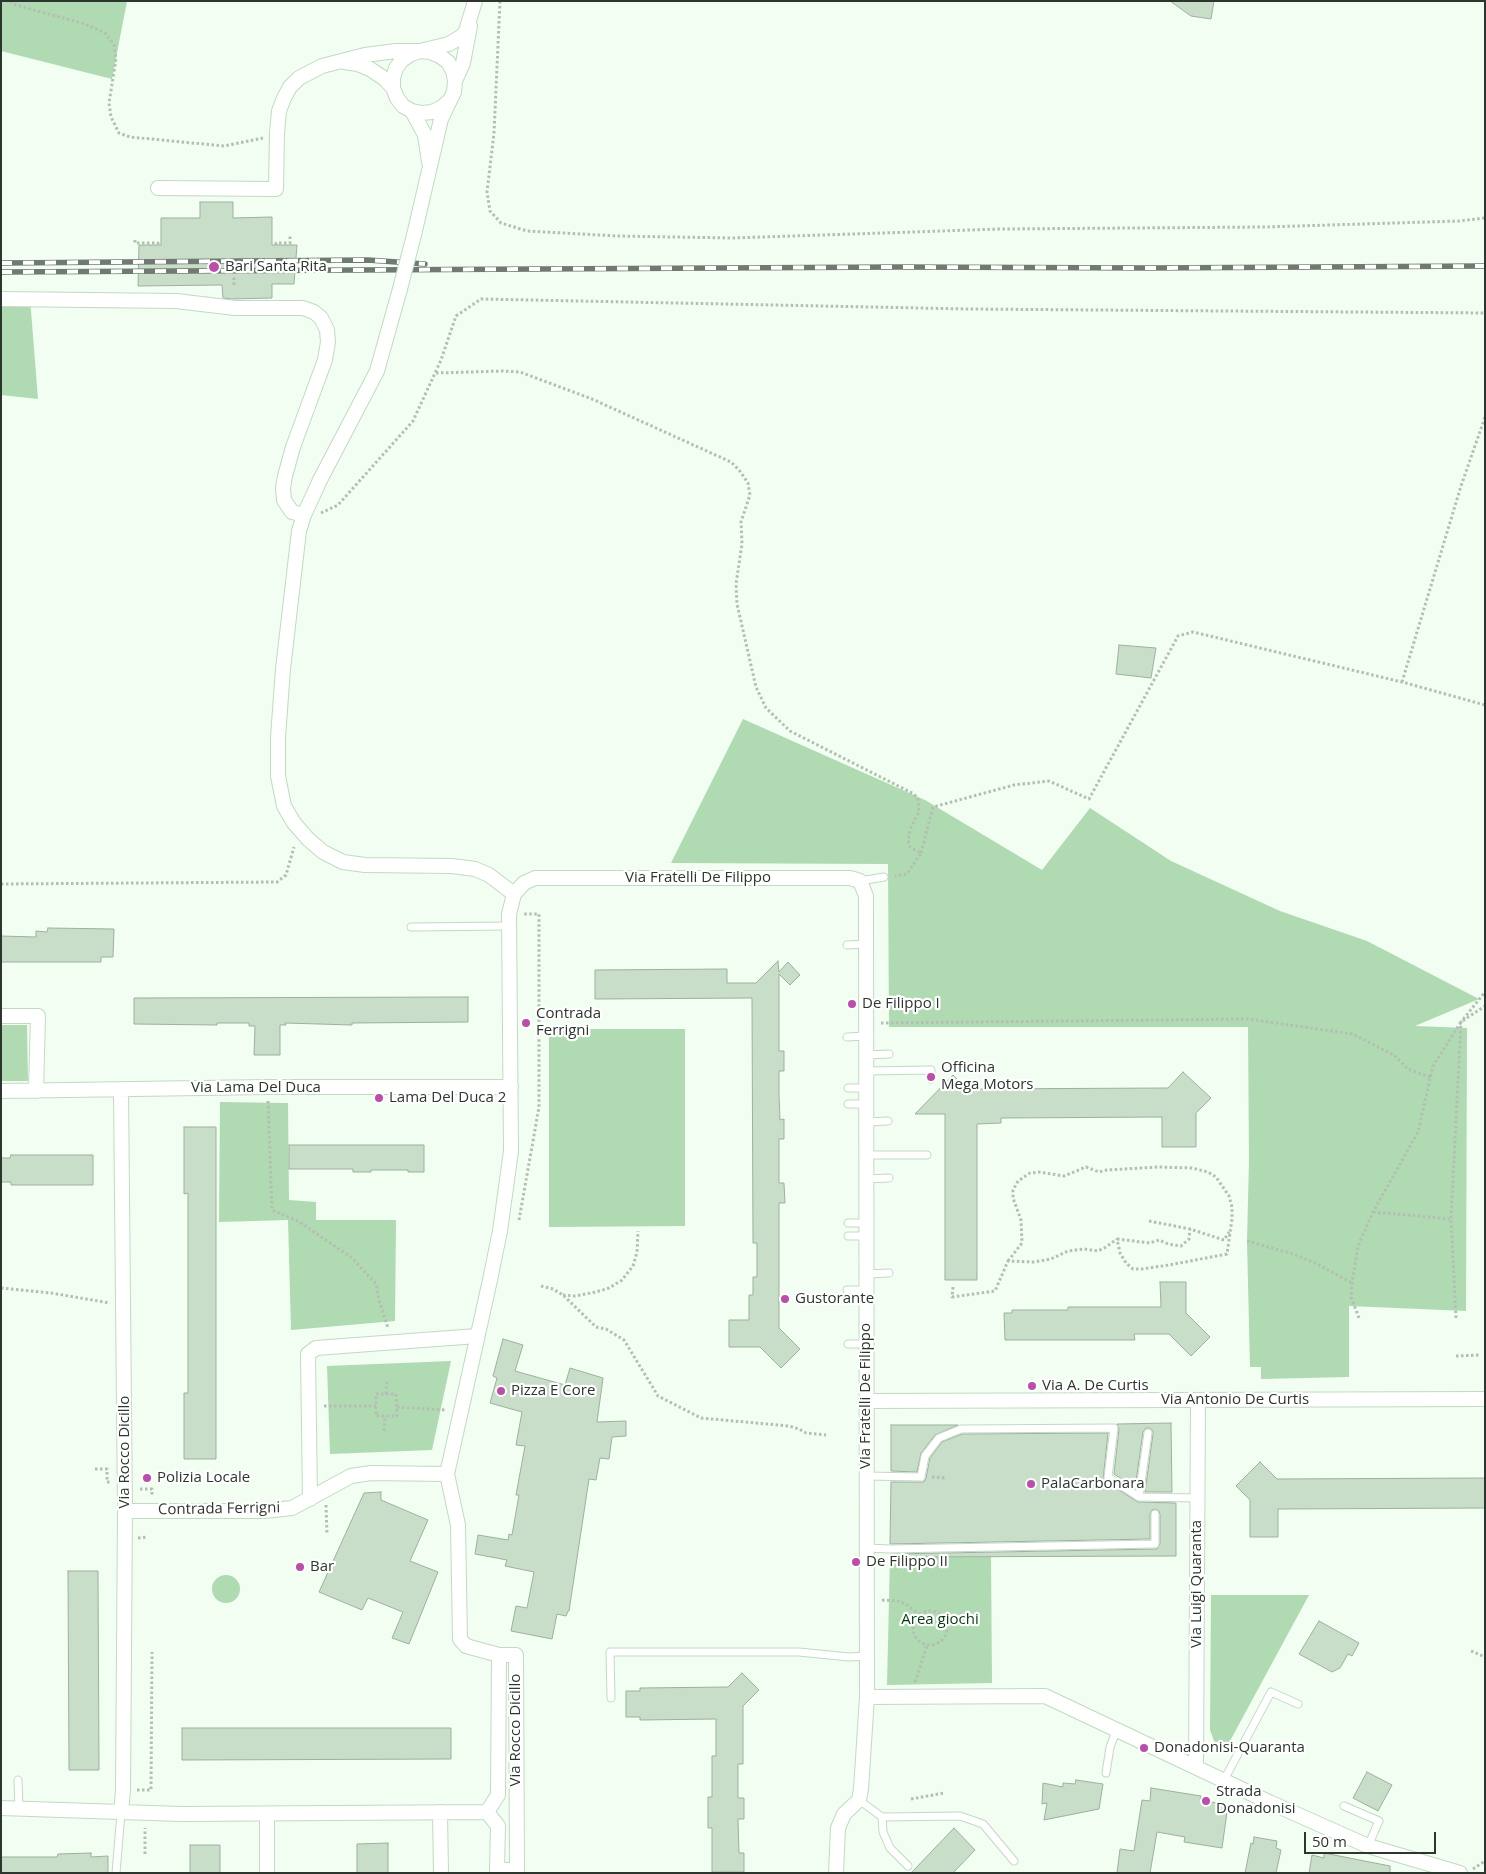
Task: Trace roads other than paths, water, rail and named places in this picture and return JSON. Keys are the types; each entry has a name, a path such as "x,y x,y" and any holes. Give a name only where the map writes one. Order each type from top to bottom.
{"street":[{"path":"393,88 393,78 399,64 411,54 456,40 466,31 475,1"},
{"path":"455,81 463,63 470,20"},
{"path":"158,188 276,189 279,111 290,87 298,78 309,71 336,62 383,52 420,51 430,52 444,59 453,71 455,81 454,92 441,119 428,180 377,371 304,515 296,548 283,669 278,737 278,776 284,806 302,833 323,852 344,862 364,866 475,868 489,875 514,894 509,920 511,1151 500,1231 447,1474 458,1526 460,1639 466,1646 499,1655"},
{"path":"336,62 348,62 370,69 385,79 393,88 397,98 412,111 432,112 441,108 449,101"},
{"path":"412,111 425,135 429,162 428,180"},
{"path":"1,299 176,301 234,308 303,308 314,312 321,318 327,330 328,342 324,360 284,476 283,488 284,500 292,512 304,515"},
{"name":"Via Fratelli De Filippo","path":"514,894 524,882 536,878 850,878 860,881 866,896 866,1476 868,1600 867,1697 859,1800"},
{"path":"1,1016 38,1016 36,1091"},
{"name":"Via Lama Del Duca","path":"1,1091 267,1087 511,1087"},
{"name":"Via Rocco Dicillo","path":"121,1090 125,1510 123,1790 121,1813"},
{"path":"310,1499 308,1354 316,1348 477,1336"},
{"name":"Via Antonio De Curtis","path":"866,1401 1485,1399"},
{"name":"Via Luigi Quaranta","path":"1196,1767 1198,1400"},
{"name":"Contrada Ferrigni","path":"125,1510 264,1511 292,1508 351,1476 371,1473 447,1474"},
{"name":"Via Rocco Dicillo","path":"499,1655 516,1656 517,1870 497,1870 498,1826 487,1812 498,1795 499,1655"},
{"path":"867,1697 1045,1696 1269,1802 1368,1846 1460,1873"},
{"path":"836,1873 838,1828 844,1814 859,1800"},
{"path":"1,1808 121,1813 487,1812"},
{"path":"440,1812 441,1873"},
{"path":"267,1814 267,1873"}],"lane":[{"name":"Via Fratelli De Filippo","path":"860,881 884,877"},
{"path":"411,927 509,920"},
{"path":"846,945 866,944"},
{"path":"847,1037 866,1030"},
{"path":"866,1055 889,1054"},
{"path":"866,1071 931,1070 931,1079"},
{"path":"848,1088 866,1088"},
{"path":"848,1104 866,1104"},
{"path":"866,1122 888,1121"},
{"path":"866,1155 927,1155"},
{"path":"866,1179 889,1178"},
{"path":"848,1223 866,1229"},
{"path":"848,1236 866,1229"},
{"path":"866,1274 889,1273"},
{"path":"847,1290 866,1295"},
{"path":"848,1344 866,1344"},
{"path":"866,1476 921,1477 925,1456 940,1438 961,1429 1114,1428 1108,1477 1139,1497 1197,1498"},
{"path":"1139,1497 1148,1433"},
{"path":"867,1548 890,1550 1155,1544 1155,1514"},
{"path":"611,1698 610,1652 799,1652 849,1657 867,1656"},
{"path":"1224,1780 1270,1692 1298,1704"},
{"path":"1106,1773 1110,1747 1117,1729"},
{"path":"18,1780 19,1809"},
{"path":"859,1800 882,1817 960,1816 983,1824 1014,1861"},
{"path":"1344,1806 1379,1821 1368,1846"},
{"path":"116,1873 121,1813"},
{"path":"882,1817 883,1832 890,1848 908,1866"}],"railway":[{"path":"1,263 368,260 425,264"},
{"path":"1,272 1485,266"}],"place":[{"name":"Bari Santa Rita","path":"214,267"},
{"name":"De Filippo I","path":"852,1004"},
{"name":"Contrada Ferrigni","path":"526,1023"},
{"name":"Officina Mega Motors","path":"931,1077"},
{"name":"Lama Del Duca 2","path":"379,1098"},
{"name":"Gustorante","path":"785,1299"},
{"name":"Via A. De Curtis","path":"1032,1386"},
{"name":"Pizza E Core","path":"501,1391"},
{"name":"Polizia Locale","path":"147,1478"},
{"name":"PalaCarbonara","path":"1031,1484"},
{"name":"De Filippo II","path":"856,1562"},
{"name":"Bar","path":"300,1567"},
{"name":"Donadonisi-Quaranta","path":"1144,1748"},
{"name":"Strada Donadonisi","path":"1206,1801"}],"park label":[{"name":"Area giochi","path":"940,1620"}]}
